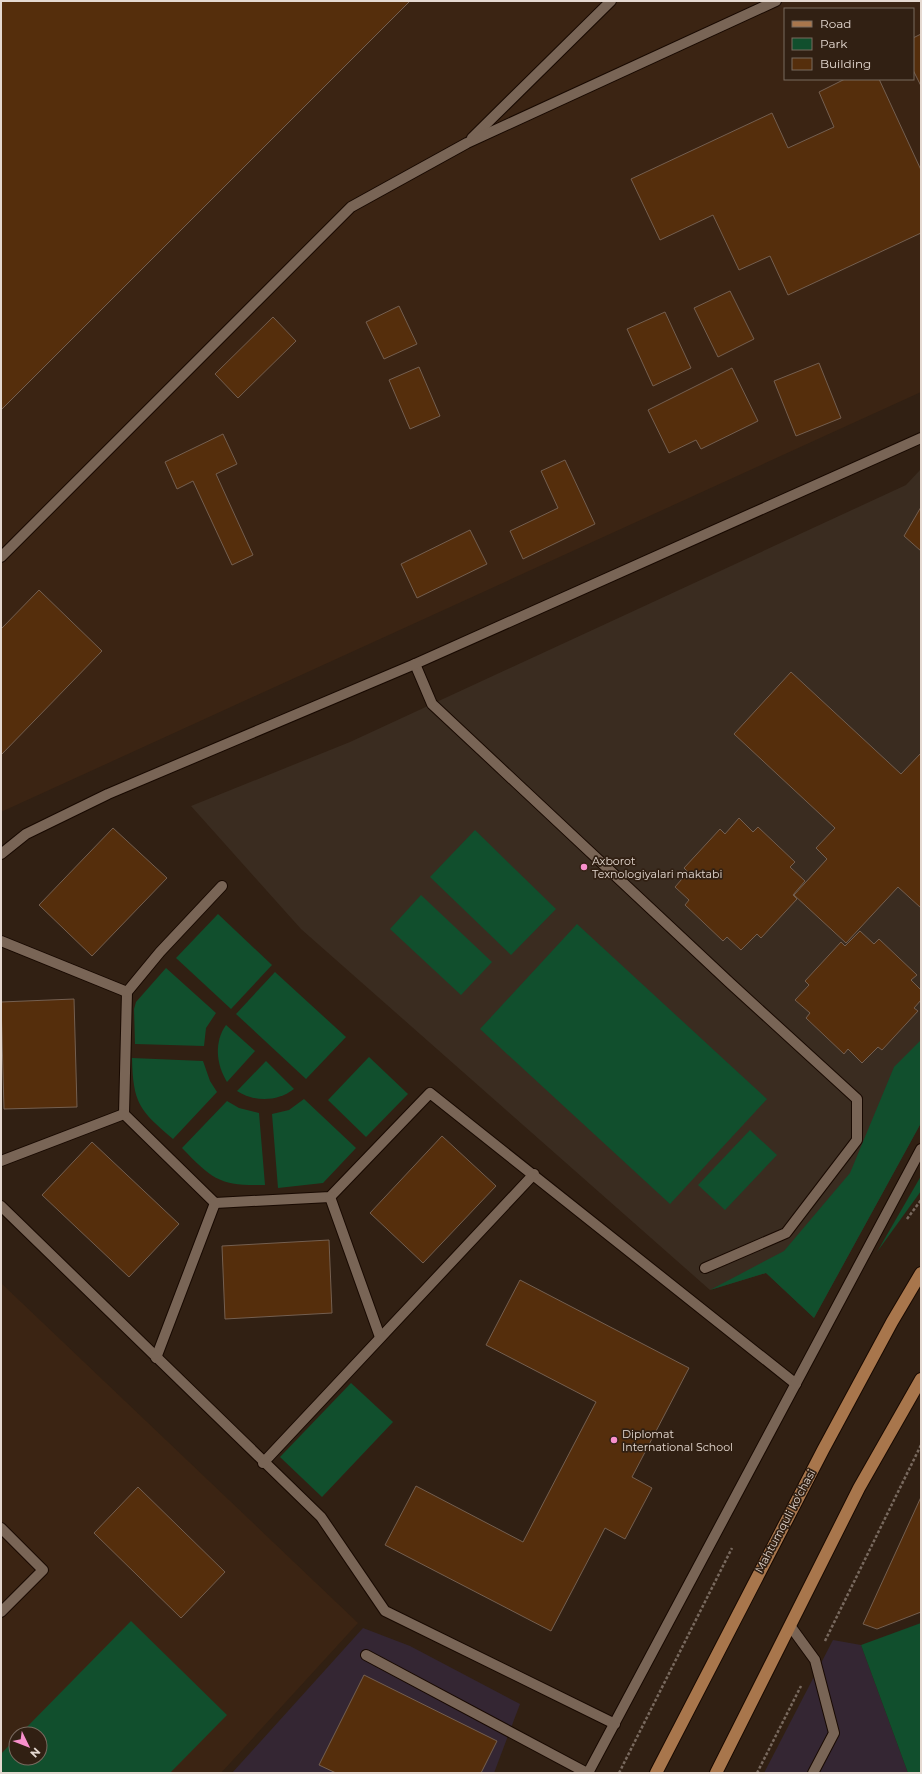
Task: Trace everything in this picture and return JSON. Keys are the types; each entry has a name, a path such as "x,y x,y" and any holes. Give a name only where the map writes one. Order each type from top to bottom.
{"main road":[{"name":"Mahtumquli ko'chasi","path":"656,1773 823,1450 888,1328 921,1273"},
{"path":"716,1773 791,1627 859,1488 921,1379"}],"lane":[{"path":"467,143 611,1"},
{"path":"1,556 351,207 467,143 776,1"},
{"path":"1,854 26,834 108,794 415,664 921,438"},
{"path":"415,664 432,704 713,968 857,1100 857,1140 786,1233 705,1268"},
{"path":"222,886 160,952 127,992 124,1114 215,1203 330,1197 430,1093 534,1174 796,1384"},
{"path":"1,941 127,992"},
{"path":"1,1161 124,1114"},
{"path":"366,1655 588,1773 921,1149"},
{"path":"264,1462 534,1174"},
{"path":"330,1197 380,1337"},
{"path":"156,1358 215,1203"},
{"path":"1,1206 321,1517 385,1611 615,1724"},
{"path":"1,1528 43,1570 1,1612"},
{"path":"791,1627 815,1660 834,1733 812,1773"}],"path":[{"path":"757,1773 815,1660 921,1445"}],"shaded area":[{"path":"1,1 921,1 921,392 1,812"},
{"name":"Axborot Texnologiyalari maktabi","path":"921,469 921,1123 814,1318 766,1273 710,1290 301,929 191,806 350,742 906,485"},
{"path":"1,1283 358,1623 221,1773 1,1773"},
{"path":"363,1628 410,1646 520,1704 494,1773 232,1773"},
{"path":"833,1640 861,1645 908,1773 764,1773"}],"green space":[{"path":"475,830 556,909 511,955 430,877"},
{"path":"421,895 492,962 461,995 390,929"},
{"path":"218,914 272,965 231,1009 176,958"},
{"path":"577,924 767,1099 670,1204 480,1029"},
{"path":"166,968 216,1013 206,1028 204,1046 135,1044 134,1009 136,1002"},
{"path":"275,972 346,1037 306,1079 236,1014"},
{"path":"226,1025 255,1051 227,1082 223,1075 218,1053 218,1046 222,1032"},
{"path":"921,1040 921,1123 814,1318 766,1273 710,1290 784,1251 850,1173 894,1067"},
{"path":"369,1057 408,1094 366,1137 328,1100"},
{"path":"132,1058 203,1061 210,1081 217,1092 173,1139 152,1120 140,1104 136,1096 134,1086"},
{"path":"266,1061 294,1089 280,1096 266,1099 258,1099 244,1095 237,1091"},
{"path":"304,1099 356,1148 323,1183 278,1188 272,1114 289,1110"},
{"path":"227,1101 239,1108 259,1113 265,1185 237,1184 218,1179 210,1174 182,1148"},
{"path":"750,1130 777,1155 725,1210 698,1185"},
{"path":"921,1176 921,1191 877,1252"},
{"path":"351,1383 393,1422 322,1497 280,1457"},
{"path":"131,1621 227,1715 170,1773 1,1773 1,1754 8,1747 8,1766 48,1766 48,1726 28,1726"},
{"path":"921,1623 921,1773 908,1773 861,1645"}],"building":[{"path":"1,1 410,1 1,410"},
{"path":"921,34 921,86 914,72 914,38"},
{"path":"843,80 879,80 921,170 921,233 788,295 770,256 739,270 713,215 660,240 631,179 772,113 788,148 834,127 819,92"},
{"path":"730,291 754,339 718,357 694,308"},
{"path":"399,306 417,344 384,359 366,322"},
{"path":"665,312 691,368 653,386 627,329"},
{"path":"273,317 296,341 238,398 215,374"},
{"path":"819,363 841,418 796,436 774,381"},
{"path":"419,367 440,416 410,429 389,380"},
{"path":"732,368 758,421 701,449 696,440 669,453 648,410"},
{"path":"223,434 237,464 216,474 253,555 232,565 193,481 177,489 165,462"},
{"path":"565,460 595,524 523,559 510,531 558,508 541,471"},
{"path":"921,507 921,551 904,536"},
{"path":"470,530 487,564 417,598 401,564"},
{"path":"39,590 102,651 1,755 1,629"},
{"path":"791,672 901,774 921,753 921,908 898,887 846,943 794,895 827,859 816,848 835,828 734,734"},
{"path":"739,818 753,832 758,827 795,862 790,867 805,881 793,895 797,899 761,938 757,934 741,950 727,937 723,941 685,905 689,900 675,887 688,872 684,868 720,829 725,834"},
{"path":"113,828 167,878 92,956 39,905"},
{"path":"860,931 874,944 879,939 917,975 911,980 921,990 921,1000 914,1008 918,1011 882,1050 878,1047 862,1063 848,1049 844,1054 806,1018 810,1013 795,1000 809,985 805,981 841,942 845,946"},
{"path":"74,999 77,1107 4,1109 1,1002"},
{"path":"442,1136 496,1186 423,1263 370,1213"},
{"path":"92,1142 179,1224 129,1277 42,1195"},
{"path":"329,1240 332,1313 225,1319 222,1246"},
{"name":"Diplomat International School","path":"520,1280 689,1368 632,1477 652,1488 625,1539 605,1528 551,1631 385,1545 416,1486 523,1542 596,1402 486,1345"},
{"path":"138,1487 225,1572 181,1618 94,1533"},
{"path":"921,1497 921,1612 877,1629 863,1624"},
{"path":"364,1675 497,1741 481,1773 336,1773 319,1765"}],"place":[{"name":"Axborot Texnologiyalari maktabi","path":"584,867"},
{"name":"Diplomat International School","path":"614,1440"}]}
